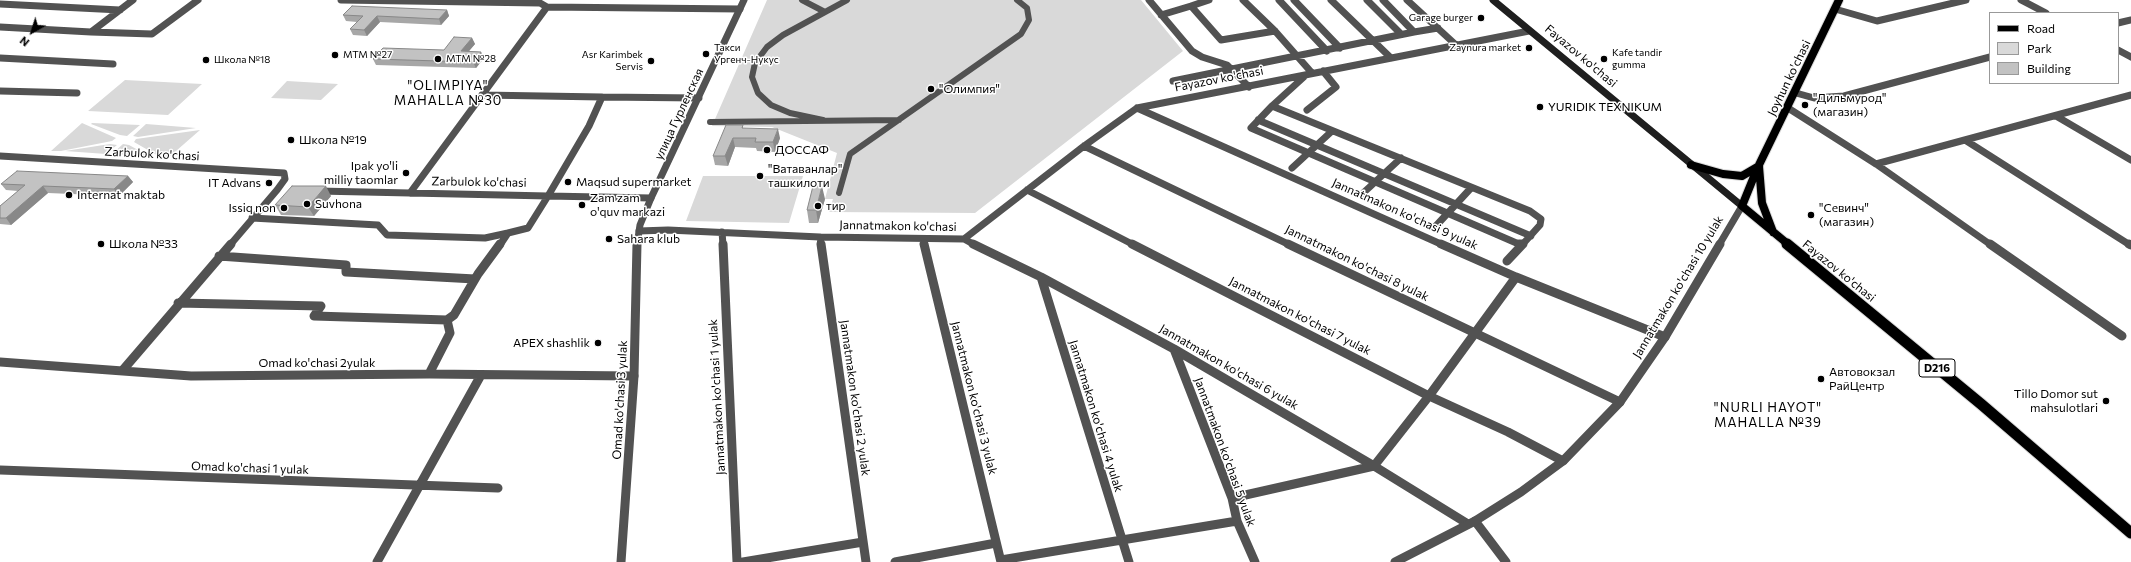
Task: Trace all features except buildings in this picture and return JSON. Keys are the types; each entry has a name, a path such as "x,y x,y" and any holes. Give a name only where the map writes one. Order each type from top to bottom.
{"main road":[{"name":"Fayazov ko'chasi","path":"1492,0 1975,399 2131,533"},
{"name":"Joyhun ko'chasi","path":"1742,206 1759,166 1796,93 1839,0"},
{"path":"1692,166 1723,174 1742,176 1759,166 1762,202 1774,234"}],"street":[{"path":"91,32 133,0"},
{"path":"0,27 152,34 198,0"},
{"path":"341,0 541,1 547,7 740,9"},
{"name":"улица Гурленская","path":"638,235 651,198 744,0"},
{"path":"802,0 826,12"},
{"path":"823,120 790,113 771,105 758,92 752,77 755,63 767,47 783,35 847,0"},
{"path":"839,193 850,154 1021,34 1029,20 1027,8 1016,0"},
{"path":"1149,0 1192,52 1202,58 1227,65 1249,87"},
{"path":"1161,15 1209,0"},
{"path":"1243,0 1298,56 1309,74"},
{"path":"1279,0 1327,51"},
{"path":"1294,0 1340,48"},
{"path":"1331,0 1391,58"},
{"path":"1367,0 1401,34 1438,28"},
{"path":"1383,0 1414,32"},
{"path":"1407,0 1456,45"},
{"path":"1835,9 1877,21 1966,0"},
{"path":"2021,0 2044,12"},
{"path":"0,4 120,10"},
{"path":"1191,6 1222,40 1275,31"},
{"name":"Zarbulok ko'chasi","path":"410,193 547,7"},
{"path":"2119,23 2131,20"},
{"name":"Fayazov ko'chasi","path":"1137,108 1529,31"},
{"name":"Fayazov ko'chasi","path":"1174,81 1327,51 1401,34"},
{"path":"2119,51 2131,57"},
{"path":"1796,93 1814,98 1844,96 1989,57"},
{"path":"0,58 113,64"},
{"path":"1307,110 1336,87 1332,80 1323,71"},
{"name":"Fayazov ko'chasi","path":"1258,120 1309,74"},
{"path":"0,91 76,93"},
{"path":"482,94 699,98"},
{"path":"1876,164 2131,95"},
{"path":"252,218 378,225 387,235 485,238 528,228 589,126 602,96"},
{"path":"2123,98 2131,102"},
{"path":"1272,106 1538,215 1541,219 1540,225 1507,261"},
{"name":"Jannatmakon ko'chasi","path":"638,235 668,230 820,237 964,239 1084,146 1137,108"},
{"name":"Jannatmakon ko'chasi 9 yulak","path":"1137,108 1516,277 1665,337"},
{"path":"1788,108 1876,164 2122,336"},
{"path":"2056,116 2131,160"},
{"path":"710,122 900,120"},
{"path":"1522,245 1251,128 1258,120 1386,173 1531,236"},
{"path":"1292,168 1308,152 1319,145 1332,131"},
{"path":"1965,140 2131,245"},
{"name":"Jannatmakon ko'chasi 8 yulak","path":"1084,146 1620,402"},
{"name":"Zarbulok ko'chasi","path":"0,156 284,173 285,178 281,190 252,218 178,303 122,371"},
{"path":"1361,195 1401,158"},
{"path":"1434,228 1471,188"},
{"name":"Zarbulok ko'chasi","path":"309,190 651,198"},
{"name":"Jannatmakon ko'chasi 7 yulak","path":"1027,190 1429,396 1508,432 1563,461"},
{"name":"Jannatmakon ko'chasi 10 yulak","path":"1395,562 1472,523 1521,492 1563,461 1620,402 1665,337 1742,206"},
{"name":"Jannatmakon ko'chasi 1 yulak","path":"722,232 736,562"},
{"path":"178,303 321,306 314,316 437,321 447,320 454,315 475,279 508,233"},
{"name":"Omad ko'chasi 3 yulak","path":"621,562 634,376 638,235"},
{"name":"Jannatmakon ko'chasi 2 yulak","path":"820,237 866,562"},
{"name":"Jannatmakon ko'chasi 3 yulak","path":"923,239 1001,561"},
{"name":"Jannatmakon ko'chasi 6 yulak","path":"964,239 1041,277 1174,349 1472,523"},
{"path":"219,256 346,265 346,272 475,279"},
{"name":"Jannatmakon ko'chasi 4 yulak","path":"1041,277 1129,562"},
{"path":"1232,498 1374,466 1429,396 1516,277"},
{"path":"429,374 450,334 447,320"},
{"name":"Jannatmakon ko'chasi 5 yulak","path":"1174,349 1232,498 1237,521 1255,562"},
{"name":"Omad ko'chasi 2yulak","path":"0,362 191,376 429,374 481,376 634,376"},
{"path":"377,562 481,376"},
{"name":"Omad ko'chasi 1 yulak","path":"0,470 419,487 498,488"},
{"path":"1001,561 1237,521"},
{"path":"1472,523 1506,562"},
{"path":"743,562 863,542"},
{"path":"895,562 996,543"}],"green space":[{"name":"\"Олимпия\"","path":"767,0 1141,0 1183,51 975,213 829,212 833,199 825,199 837,153 772,127 712,126"},
{"path":"125,80 202,84 168,115 88,111"},
{"path":"287,81 338,84 321,100 271,98"},
{"path":"82,123 116,138 112,141 61,151 51,151"},
{"path":"91,124 140,125 127,136 120,135"},
{"path":"146,124 196,128 138,137 133,136"},
{"path":"200,130 168,158 160,157 134,142 136,139"},
{"path":"110,144 117,145 106,154 65,151"},
{"path":"123,144 129,145 149,156 112,154"},
{"path":"703,176 803,176 789,223 686,221"}],"place":[{"name":"Garage burger","path":"1481,18"},
{"name":"Zaynura market","path":"1529,48"},
{"name":"Такси Ургенч-Нукус","path":"706,54"},
{"name":"MTM №27","path":"335,55"},
{"name":"MTM №28","path":"438,59"},
{"name":"Kafe tandir gumma","path":"1604,59"},
{"name":"Школа №18","path":"206,60"},
{"name":"Asr Karimbek Servis","path":"651,61"},
{"name":"\"Олимпия\"","path":"931,89"},
{"name":"\"Дильмурод\" (магазин)","path":"1805,105"},
{"name":"YURIDIK TEXNIKUM","path":"1540,107"},
{"name":"Школа №19","path":"291,140"},
{"name":"ДОССАФ","path":"767,150"},
{"name":"Ipak yo'li milliy taomlar","path":"406,173"},
{"name":"\"Ватаванлар\" ташкилоти","path":"760,176"},
{"name":"Maqsud supermarket","path":"568,182"},
{"name":"IT Advans","path":"269,183"},
{"name":"Internat maktab","path":"69,195"},
{"name":"Suvhona","path":"307,204"},
{"name":"Zam zam o'quv markazi","path":"582,205"},
{"name":"тир","path":"818,206"},
{"name":"Issiq non","path":"284,208"},
{"name":"\"Севинч\" (магазин)","path":"1811,215"},
{"name":"Sahara klub","path":"609,239"},
{"name":"Школа №33","path":"101,244"},
{"name":"APEX shashlik","path":"598,343"},
{"name":"Автовокзал РайЦентр","path":"1821,379"},
{"name":"Tillo Domor sut mahsulotlari","path":"2106,401"}],"district":[{"name":"\"OLIMPIYA\" MAHALLA №30","path":"448,94"},
{"name":"\"NURLI HAYOT\" MAHALLA №39","path":"1768,416"}]}
